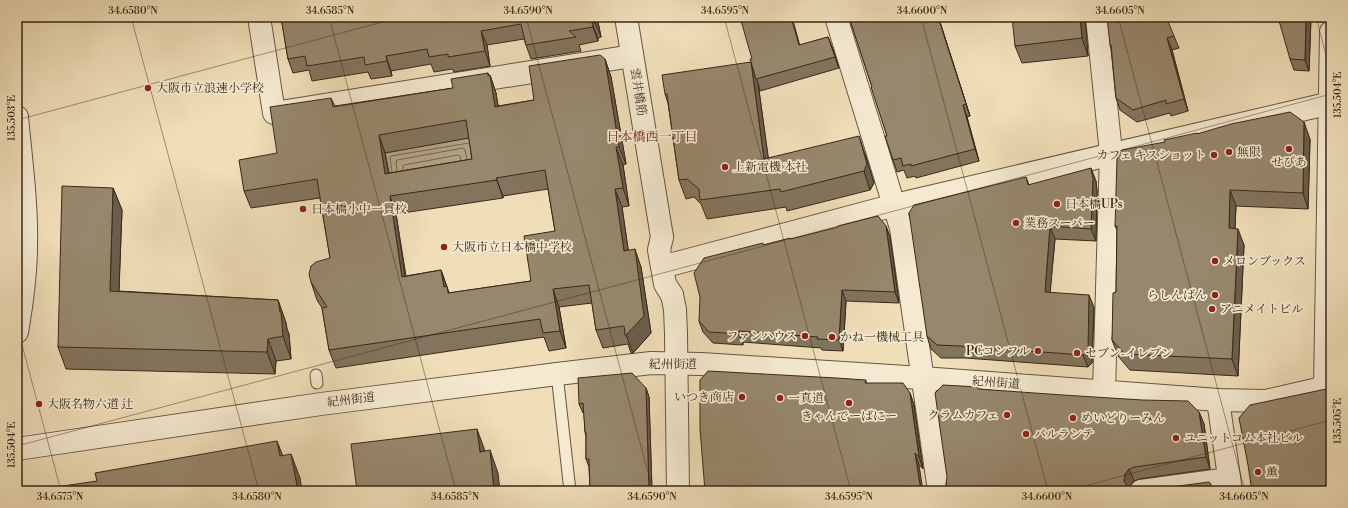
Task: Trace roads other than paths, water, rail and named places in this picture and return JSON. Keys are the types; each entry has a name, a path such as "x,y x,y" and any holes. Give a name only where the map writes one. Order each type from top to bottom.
{"street":[{"path":"258,17 274,113 632,56"},
{"name":"雲井橋筋","path":"626,17 662,237"},
{"path":"836,17 901,228 939,491"},
{"path":"1097,17 1111,153 1104,390"},
{"path":"1328,387 1331,32"},
{"path":"673,264 895,205 1111,153 1330,103"},
{"path":"17,117 26,201 26,247 17,332"},
{"path":"662,237 670,248 673,264 675,283 672,295"},
{"path":"662,237 659,250 661,264 665,284 672,295 675,309 678,491"},
{"name":"紀州街道","path":"17,449 321,404 557,374 651,364 676,363 922,378 1104,390 1218,400 1266,401 1328,387"},
{"path":"1141,491 1230,485 1218,400"}],"lane":[{"path":"557,374 570,491"}],"water":[{"path":"472,137 479,176 392,192 385,153"}],"place":[{"name":"大阪市立浪速小学校","path":"148,88"},
{"name":"せぴあ","path":"1289,149"},
{"name":"無限","path":"1229,152"},
{"name":"カフェ キスショット","path":"1214,155"},
{"name":"上新電機 本社","path":"725,167"},
{"name":"日本橋UPs","path":"1057,204"},
{"name":"日本橋小中一貫校","path":"303,209"},
{"name":"業務スーパー","path":"1016,223"},
{"name":"大阪市立日本橋中学校","path":"444,247"},
{"name":"メロンブックス","path":"1215,261"},
{"name":"らしんばん","path":"1215,295"},
{"name":"アニメイトビル","path":"1212,309"},
{"name":"ファンハウス","path":"805,336"},
{"name":"かね一機械工具","path":"832,337"},
{"name":"PCコンフル","path":"1038,351"},
{"name":"セブン-イレブン","path":"1077,353"},
{"name":"いつき商店","path":"742,397"},
{"name":"一真道","path":"780,398"},
{"name":"きゃんでーばにー","path":"849,403"},
{"name":"大阪名物六道 辻","path":"39,404"},
{"name":"クラムカフェ","path":"1007,415"},
{"name":"めいどりーみん","path":"1073,418"},
{"name":"パルランテ","path":"1026,434"},
{"name":"ユニットコム本社ビル","path":"1176,438"},
{"name":"薫","path":"1258,472"}],"district":[{"name":"日本橋西一丁目","path":"652,137"}]}
